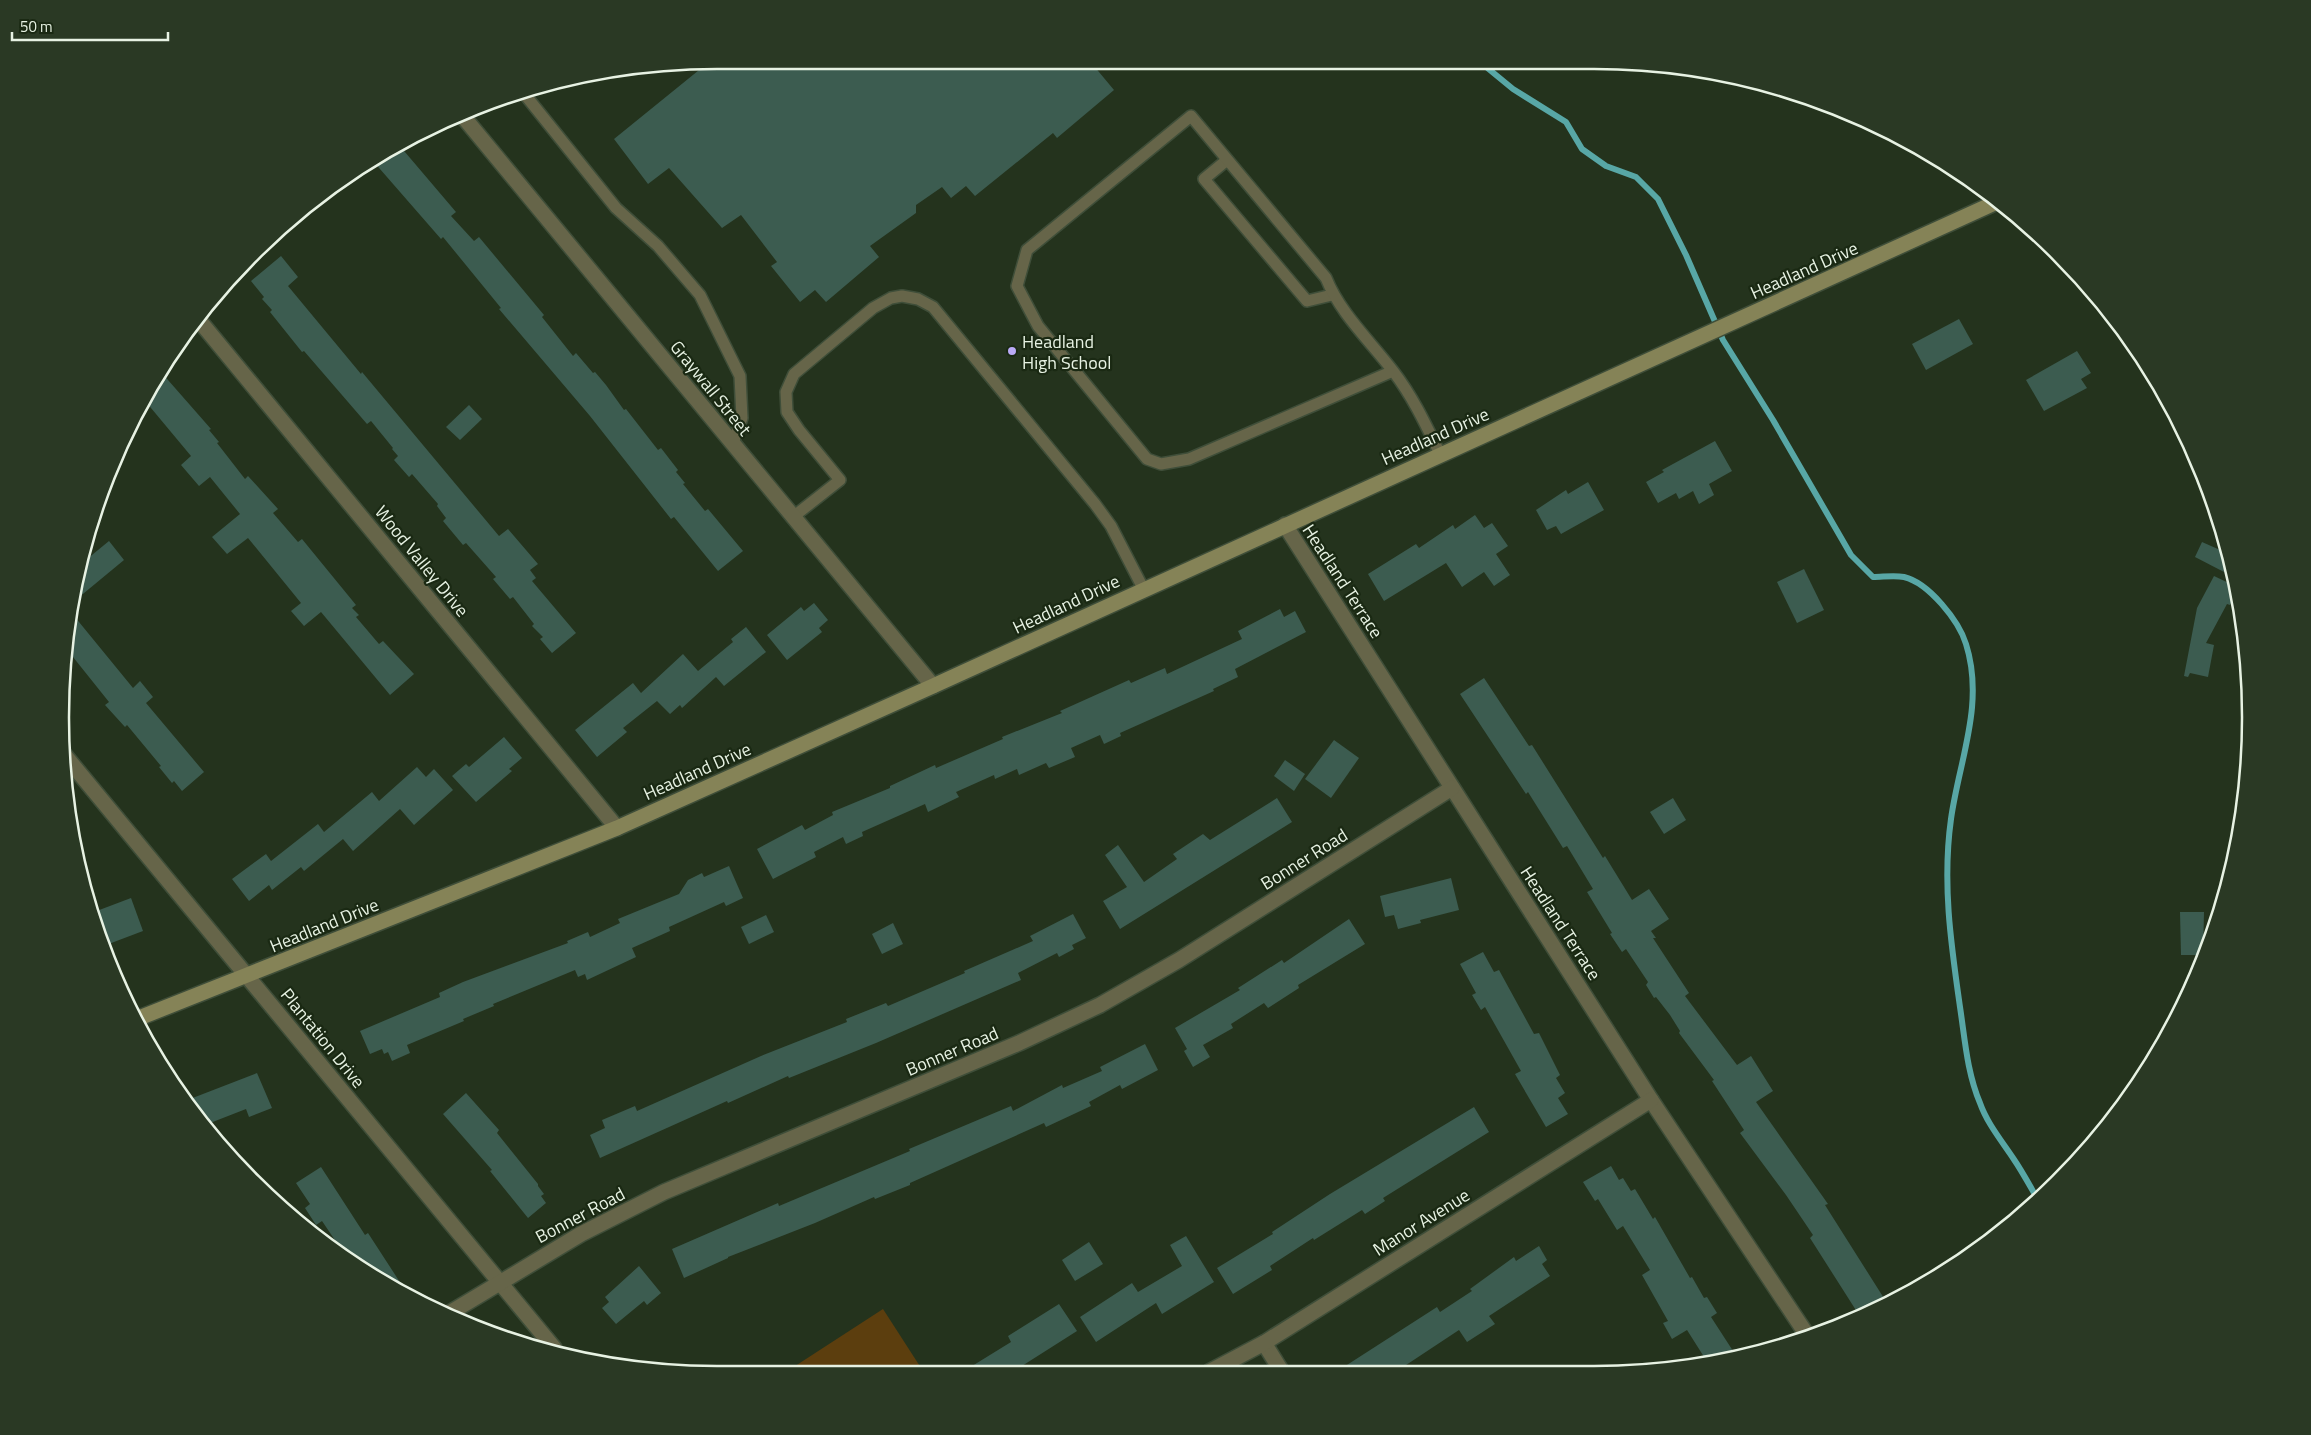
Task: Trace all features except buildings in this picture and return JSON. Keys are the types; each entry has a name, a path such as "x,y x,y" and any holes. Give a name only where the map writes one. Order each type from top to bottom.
{"main road":[{"name":"Headland Drive","path":"143,1017 617,828 1990,205"}],"street":[{"name":"Graywall Street","path":"466,120 933,686"},
{"name":"Wood Valley Drive","path":"202,324 617,828"},
{"name":"Headland Terrace","path":"1285,525 1651,1100 1804,1331"},
{"name":"Plantation Drive","path":"70,762 551,1344"},
{"name":"Bonner Road","path":"454,1310 581,1234 664,1192 1019,1043 1100,1005 1179,960 1452,788"},
{"name":"Manor Avenue","path":"1220,1366 1264,1343 1651,1100"},
{"path":"1264,1343 1278,1366"}],"lane":[{"path":"527,98 616,208 658,246 700,295 740,376 742,418 732,443"},
{"path":"1393,371 1189,459 1161,464 1147,459 1038,326 1017,286 1027,250 1191,116 1326,278 1332,295 1393,371 1413,399 1440,454"},
{"path":"1227,160 1204,179 1307,301 1332,295"},
{"path":"793,518 840,480 787,412 786,392 794,374 873,308 890,298 902,296 918,299 933,307 1095,504 1111,526 1144,590"}],"shaded area":[{"path":"883,1309 920,1366 795,1366"}],"waterway":[{"path":"1489,69 1513,89 1566,122 1582,149 1606,166 1636,177 1658,199 1686,255 1723,340 1773,420 1851,555 1873,577 1904,577 1923,587 1942,604 1962,635 1971,666 1973,688 1969,732 1955,797 1948,843 1947,867 1951,937 1972,1080 1990,1124 2020,1168 2034,1193"}],"place":[{"name":"Headland High School","path":"1012,351"}]}
